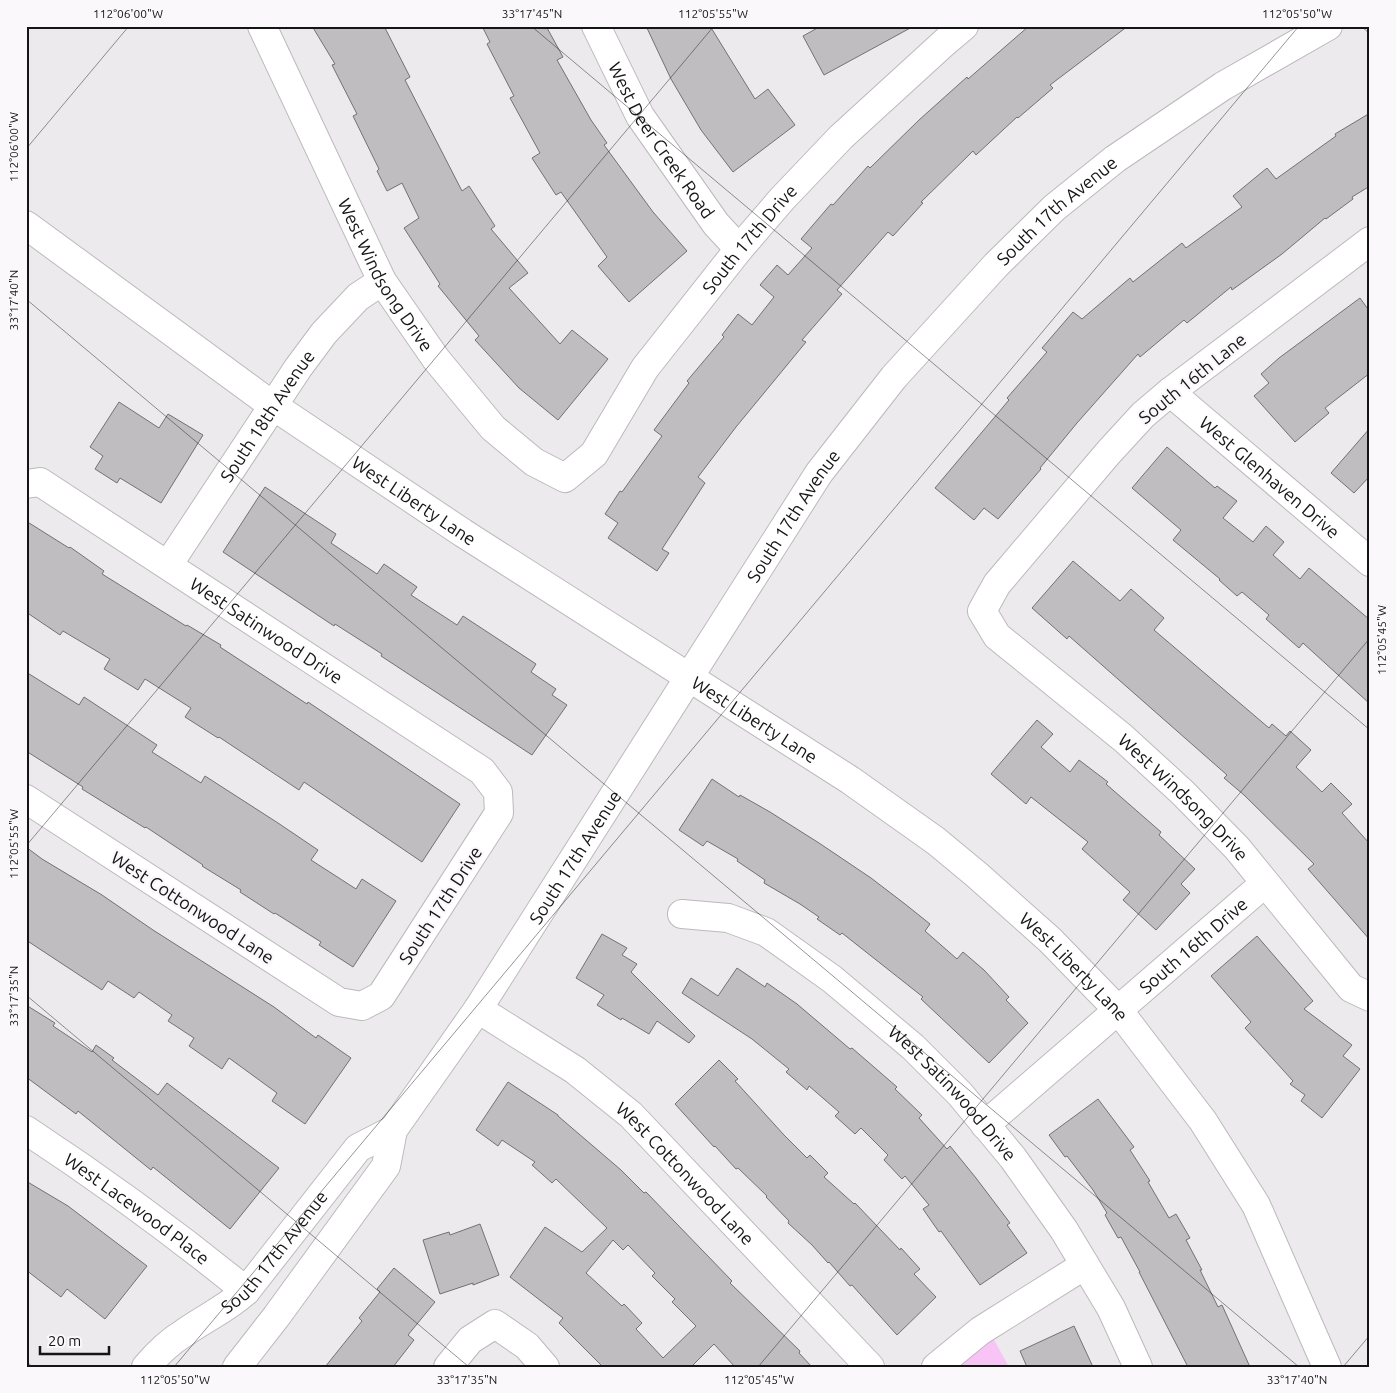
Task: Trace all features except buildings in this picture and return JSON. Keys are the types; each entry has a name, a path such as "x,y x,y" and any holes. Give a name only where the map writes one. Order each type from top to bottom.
{"street":[{"name":"West Windsong Drive","path":"262,26 382,281 436,359 493,428 534,462 565,478"},
{"name":"West Deer Creek Road","path":"596,26 640,116 716,224 739,249"},
{"name":"South 17th Avenue","path":"237,1367 298,1288 386,1166 393,1130 478,1008 819,473 894,377 996,265 1054,208 1115,159 1223,86 1328,26"},
{"name":"South 17th Drive","path":"565,478 594,454 645,368 739,249 782,199 841,137 948,31"},
{"name":"West Liberty Lane","path":"26,225 272,405 463,533 850,780 936,841 977,875 1050,940 1119,1011 1203,1121 1256,1205 1327,1367"},
{"name":"South 16th Lane","path":"982,611 998,584 1103,459 1143,415 1275,311 1370,241"},
{"name":"South 18th Avenue","path":"168,565 272,405 324,334 358,297 382,281"},
{"name":"West Glenhaven Drive","path":"1170,392 1370,562"},
{"name":"West Satinwood Drive","path":"26,484 40,482 168,565 482,770 498,792"},
{"name":"West Windsong Drive","path":"982,611 997,636 1124,738 1182,792 1237,848 1352,988 1370,997"},
{"name":"South 17th Drive","path":"362,1006 381,996 499,813 498,792"},
{"name":"West Cottonwood Lane","path":"26,799 339,1002 362,1006"},
{"name":"South 16th Drive","path":"985,1125 1265,883"},
{"name":"West Satinwood Drive","path":"682,914 728,918 766,932 832,979 913,1046 960,1094 1013,1158 1064,1230 1111,1308 1138,1367"},
{"name":"West Cottonwood Lane","path":"478,1008 575,1070 631,1116 870,1367"},
{"name":"West Lacewood Place","path":"26,1130 187,1243 246,1291"},
{"name":"South 17th Avenue","path":"146,1367 171,1342 232,1303 246,1291 358,1148 393,1130"},
{"path":"936,1367 980,1331 1085,1265"},
{"path":"448,1367 470,1340 496,1324 527,1346 545,1367"}],"shaded area":[{"path":"987,1327 1009,1367 936,1367"}]}
